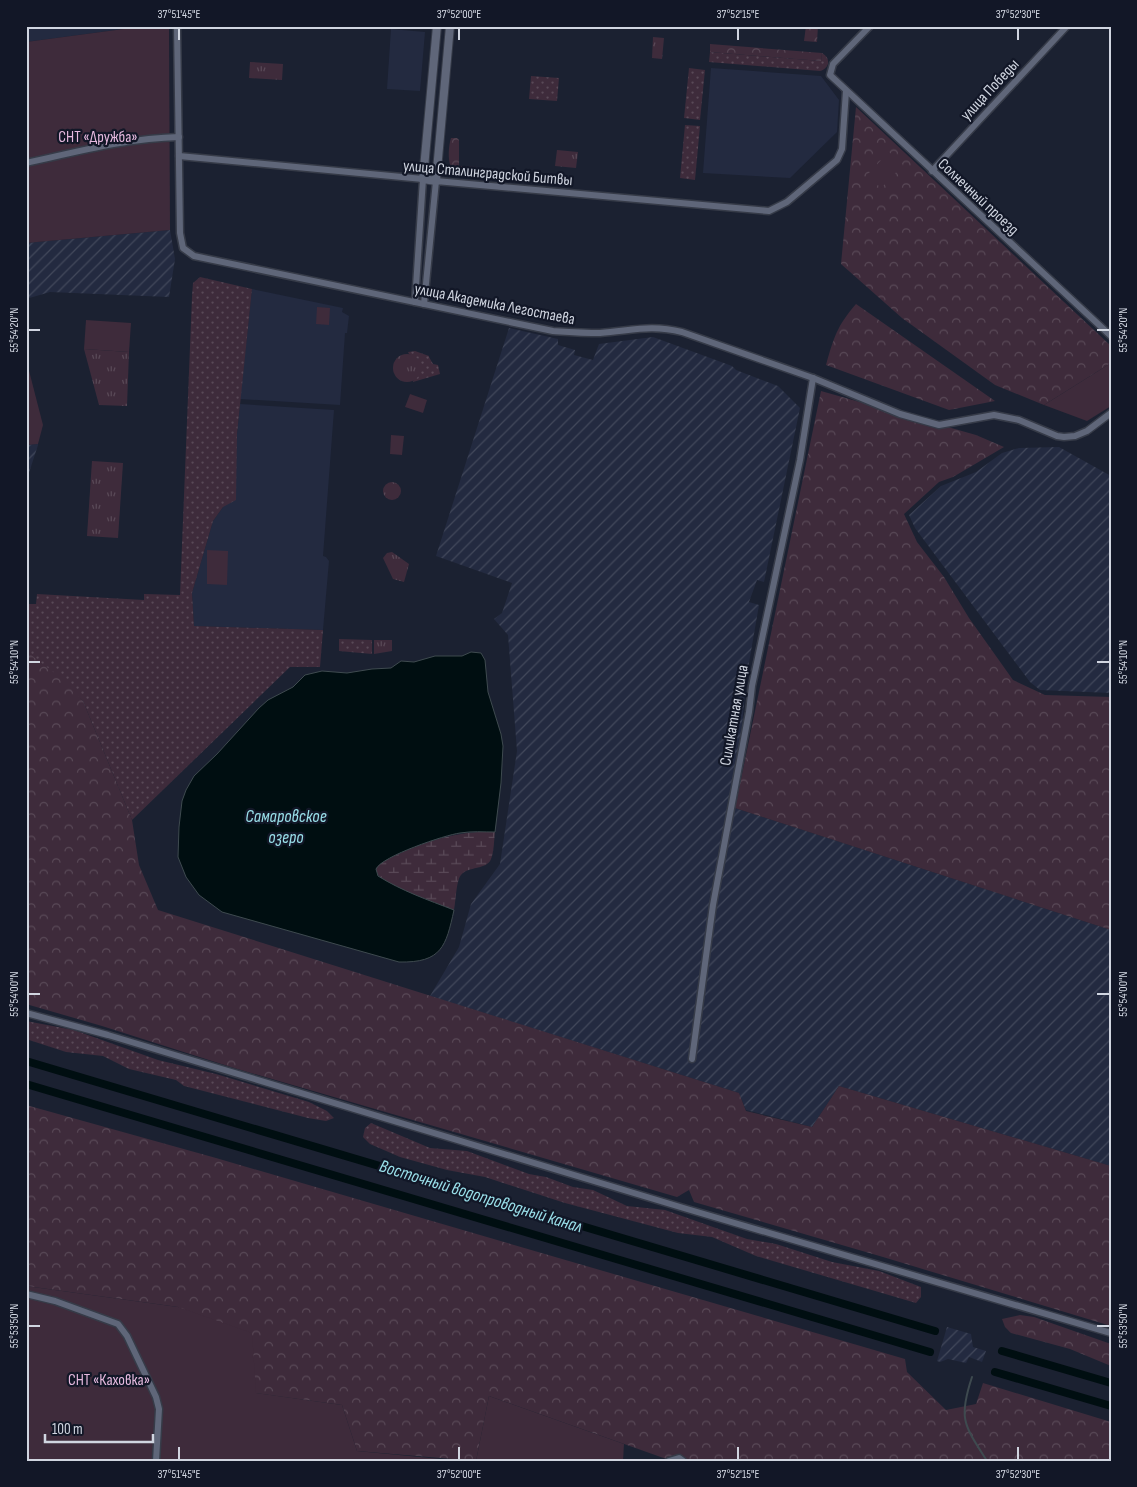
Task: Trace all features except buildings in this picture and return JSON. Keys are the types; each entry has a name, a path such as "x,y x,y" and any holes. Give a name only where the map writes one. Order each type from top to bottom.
{"street":[{"path":"177,26 179,156"},
{"path":"415,302 423,179 437,26"},
{"path":"424,304 450,26"},
{"name":"Солнечный проезд","path":"870,26 833,64 830,75 1111,336"},
{"name":"улица Победы","path":"932,170 1067,26"},
{"name":"улица Сталинградской Битвы","path":"179,156 769,211 787,202 837,160 842,149 846,91"},
{"path":"26,163 104,146 164,137 179,137"},
{"name":"улица Академика Легостаева","path":"179,156 180,233 183,248 194,256 553,331 578,333 634,328 666,328 813,378 900,414 939,425 994,415 1019,420 1057,436 1075,436 1087,431 1111,412"},
{"name":"Силикатная улица","path":"692,1059 713,905 731,800 749,712 752,686 800,460 813,378"},
{"path":"26,1013 108,1035 687,1209 1111,1333"},
{"path":"26,1294 55,1300 118,1324 127,1336 156,1397 159,1409 156,1461"},
{"path":"669,1461 680,1458 684,1461"}],"shaded area":[{"path":"26,26 146,26 26,42"},
{"path":"391,29 425,32 420,91 387,89"},
{"path":"711,68 821,76 839,100 837,132 790,178 703,173"},
{"path":"170,230 175,259 169,297 50,292 26,299 26,243"},
{"path":"252,289 343,308 342,312 349,316 347,333 345,333 340,405 240,399"},
{"path":"509,328 558,339 558,345 575,350 574,355 593,360 599,344 653,337 732,366 736,370 778,386 800,408 764,582 757,580 749,602 759,605 746,680 735,808 1111,930 1111,1166 839,1086 812,1127 746,1110 739,1093 430,996 459,947 471,904 500,864 517,751 508,635 494,619 502,613 512,583 436,556"},
{"path":"240,404 334,410 323,556 329,561 323,630 194,626 192,593 213,521 223,507 237,434"},
{"path":"26,445 38,445 26,482"},
{"path":"1059,447 1111,476 1111,693 1040,690 1030,682 915,528 909,515 941,486 976,472 1002,453 1019,448"},
{"path":"947,1327 971,1334 973,1347 986,1351 982,1362 969,1357 966,1363 948,1359 940,1362 937,1361"}],"green space":[{"name":"СНТ «Дружба»","path":"146,26 169,26 170,230 26,243 26,42"},
{"path":"806,26 818,26 817,42 804,41"},
{"path":"653,37 664,38 662,59 652,58"},
{"path":"710,44 822,53 821,61 710,52"},
{"path":"710,52 821,61 822,53 827,58 828,63 826,68 820,71 709,62"},
{"path":"250,62 283,64 282,80 249,78"},
{"path":"689,68 705,70 700,120 684,118"},
{"path":"531,76 559,78 557,101 529,99"},
{"path":"856,107 1111,346 1111,363 1044,405 995,385 902,318 841,264"},
{"path":"685,125 700,126 695,180 680,178"},
{"path":"451,138 459,140 459,166 477,167 478,171 476,173 464,175 455,174 452,171 449,157"},
{"path":"557,150 578,152 576,168 555,166"},
{"path":"889,152 903,165 881,188 867,175"},
{"path":"200,277 252,289 237,434 236,500 223,507 213,521 192,593 194,626 323,630 320,667 290,667 132,820 83,701 31,656 26,655 26,604 36,604 37,594 144,600 144,594 180,595 192,297 193,283"},
{"path":"856,304 995,401 949,410 826,365 837,332 844,319"},
{"path":"317,307 330,308 329,325 316,324"},
{"path":"86,320 131,323 129,352 84,349"},
{"path":"84,349 129,352 127,406 99,405"},
{"path":"415,351 429,356 433,364 438,365 440,374 413,382 418,359 408,352"},
{"path":"407,354 417,358 421,368 417,378 407,382 397,378 393,368 397,358"},
{"path":"26,359 43,425 38,444 26,445"},
{"path":"1111,363 1111,406 1087,421 1044,405"},
{"path":"821,391 976,435 1004,447 953,477 939,482 904,514 917,542 944,577 969,618 1013,680 1045,695 1111,697 1111,930 735,808"},
{"path":"410,394 427,400 423,413 405,407"},
{"path":"391,435 404,436 402,455 390,454"},
{"path":"92,461 123,463 118,538 87,536"},
{"path":"392,482 398,485 401,491 398,497 392,500 386,497 383,491 386,485"},
{"path":"207,550 228,551 227,585 207,584"},
{"path":"392,552 409,564 404,582 393,579 383,558 387,553"},
{"path":"339,639 372,640 372,654 339,651"},
{"path":"374,640 392,640 392,651 374,654"},
{"path":"26,655 31,655 60,677 83,701 132,820 139,865 158,910 739,1093 746,1111 812,1127 839,1086 1111,1166 1111,1326 694,1202 689,1190 677,1197 234,1068 26,1004"},
{"path":"478,832 495,832 492,856 486,865 468,870 461,875 457,886 454,910 389,883 377,873 376,870 380,863 416,847 440,838"},
{"path":"26,1021 74,1030 158,1060 216,1074 309,1102 327,1111 334,1118 326,1121 308,1118 184,1086 176,1080 129,1069 103,1056 66,1052 26,1039"},
{"path":"26,1105 216,1158 905,1359 907,1372 946,1410 976,1404 983,1383 1111,1422 1111,1461 672,1461 489,1396 476,1461 357,1451 342,1405 255,1393 178,1307 26,1286"},
{"path":"371,1123 430,1148 467,1151 529,1174 546,1177 573,1187 593,1190 627,1206 665,1210 747,1239 776,1244 832,1262 879,1271 921,1287 921,1297 916,1303 756,1256 712,1237 678,1233 565,1203 485,1177 447,1170 400,1157 370,1144 363,1137 365,1128"},
{"name":"СНТ «Каховка»","path":"26,1286 178,1307 252,1333 256,1393 342,1405 357,1451 462,1461 26,1461"},
{"path":"1020,1315 1034,1317 1111,1344 1111,1366 1070,1349 1011,1333 1005,1327 1002,1319"},
{"path":"489,1396 624,1444 623,1461 476,1461"}],"water":[{"name":"Самаровское озеро","path":"471,652 481,653 485,660 488,692 503,746 495,832 464,832 441,838 401,852 376,869 378,876 396,886 454,910 448,933 440,950 425,959 413,962 399,962 222,912 199,895 186,877 178,857 182,801 194,776 259,708 268,700 293,687 305,675 322,671 347,673 391,668 401,661 414,662 435,656 462,656"}],"waterway":[{"name":"Восточный водопроводный канал","path":"26,1061 935,1331"},
{"name":"Восточный водопроводный канал","path":"26,1084 930,1352"},
{"name":"Восточный водопроводный канал","path":"1002,1351 1111,1383"},
{"name":"Восточный водопроводный канал","path":"995,1372 1111,1406"},
{"path":"972,1377 965,1403 966,1421 968,1430 987,1461"}]}
